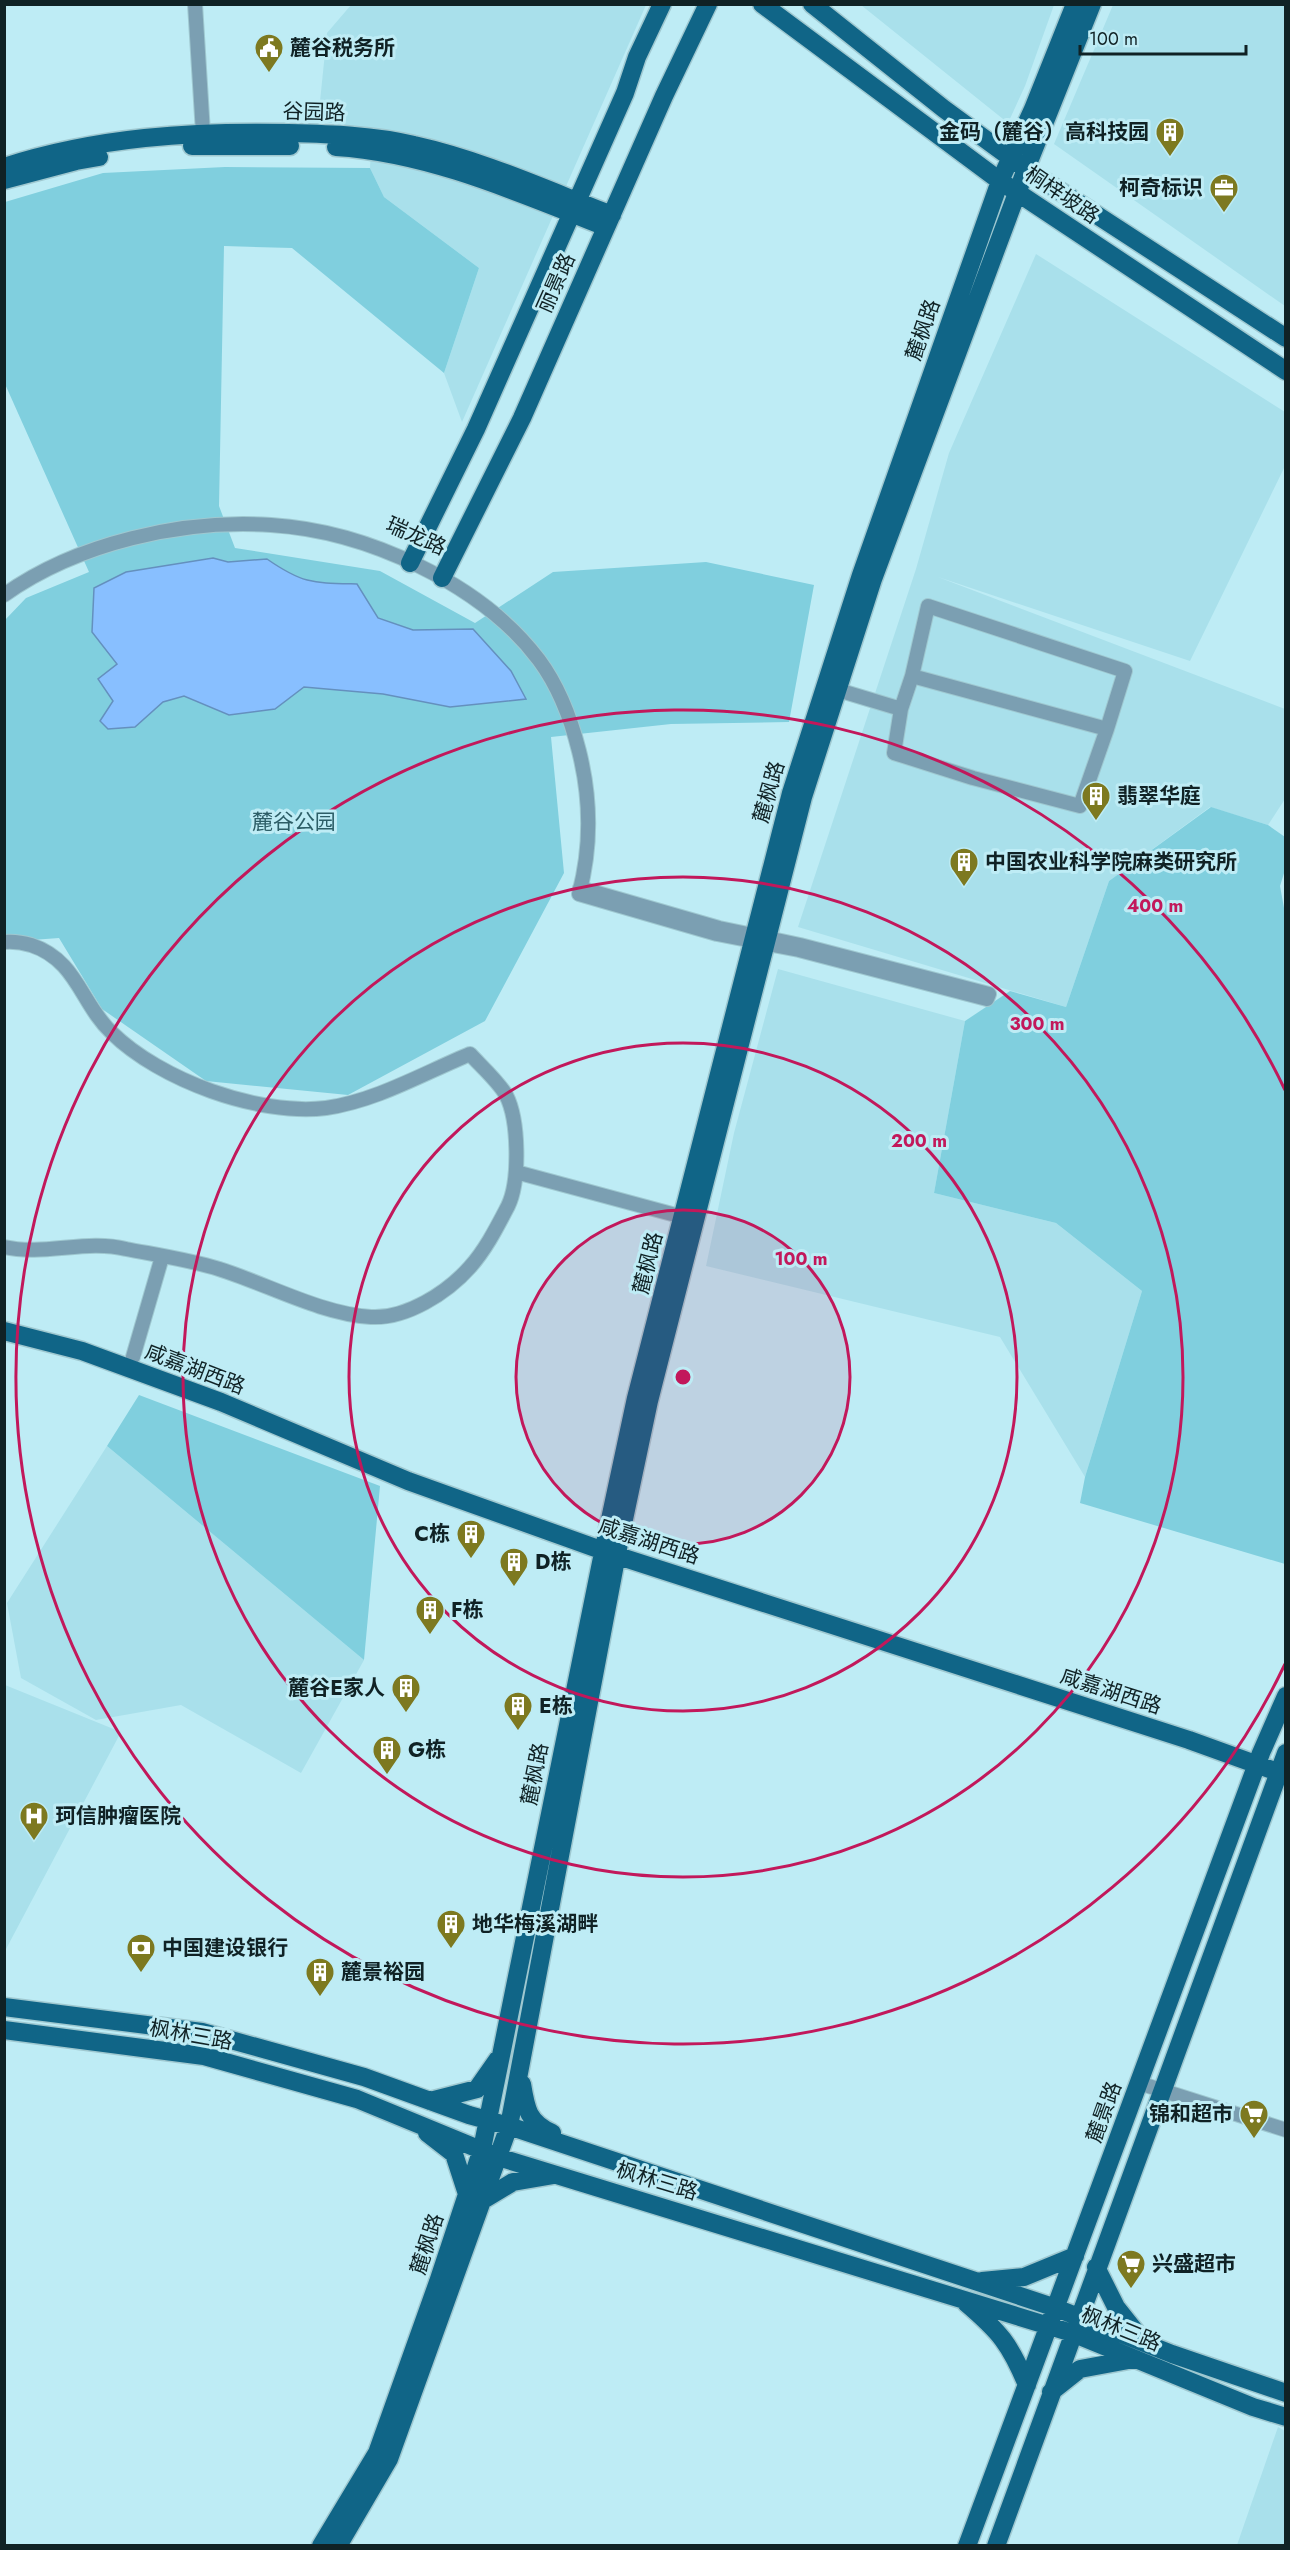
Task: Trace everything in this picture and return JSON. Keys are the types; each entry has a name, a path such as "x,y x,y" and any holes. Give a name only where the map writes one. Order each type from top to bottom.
{"main road":[{"name":"丽景路","path":"412,559 476,429 662,4"},
{"name":"丽景路","path":"444,575 512,439 664,96 708,4"},
{"name":"桐梓坡路","path":"762,4 1000,181 1286,371"},
{"name":"桐梓坡路","path":"812,4 944,109 1018,164 1286,338"},
{"name":"麓枫路","path":"338,2546 389,2459 490,2153 489,2120 611,1547 636,1398 683,1217 760,940 791,793 861,574 1000,181 1018,164 1076,4"},
{"path":"490,2153 509,2126 520,2071 611,1547 649,1401 760,940 873,579 1017,192 1018,164 1092,4"},
{"name":"谷园路","path":"4,166 71,149 144,137 203,133 306,134 397,141 455,157 609,221"},
{"name":"谷园路","path":"4,180 76,160 145,150 200,146 354,148 411,158 574,208"},
{"name":"咸嘉湖西路","path":"4,1319 86,1339 226,1391 412,1469 611,1547"},
{"name":"咸嘉湖西路","path":"4,1332 82,1351 221,1402 408,1481 611,1547 1193,1728 1258,1759 1283,1765"},
{"name":"麓景路","path":"967,2546 1258,1759 1286,1696"},
{"path":"996,2546 1096,2267 1283,1765"},
{"name":"枫林三路","path":"4,2007 202,2032 364,2077 430,2101 1056,2308 1075,2325 1134,2358 1253,2407 1286,2417"},
{"name":"枫林三路","path":"4,2030 204,2056 357,2099 490,2153 1049,2326 1075,2325 1144,2342 1286,2393"},
{"path":"430,2101 477,2089 502,2053"},
{"path":"520,2071 525,2104 536,2126 599,2156"},
{"path":"412,2121 454,2154 475,2197 513,2182 558,2174"},
{"name":"麓枫路","path":"321,2546 377,2453 475,2197"},
{"path":"975,2282 1024,2277 1075,2256"},
{"path":"1096,2267 1116,2307 1144,2342"},
{"path":"960,2298 996,2329 1015,2356 1027,2385"},
{"path":"1051,2392 1080,2369 1134,2358"}],"street":[{"path":"195,4 203,133"},
{"name":"瑞龙路","path":"4,587 51,561 109,538 154,527 238,516 315,524 359,535 412,559 444,575 506,624 540,662 561,697 577,743 589,801 587,854 582,892 760,940"},
{"name":"瑞龙路","path":"4,595 38,575 95,550 157,533 198,526 273,525 315,531 412,559"},
{"path":"928,606 1125,671 1080,806 973,778 894,753 901,709 912,676 928,606"},
{"path":"912,676 1107,729"},
{"path":"838,690 901,709"},
{"path":"4,942 15,940 42,949 66,966 111,1033 130,1048 178,1077 238,1099 270,1106 326,1107 384,1091 470,1054 506,1095 512,1120 516,1172 514,1192 495,1232 469,1268 438,1294 403,1312 372,1317 329,1309 217,1268 112,1247 84,1245 24,1251 4,1247"},
{"path":"760,940 800,945 989,994 987,999 760,940"},
{"path":"516,1172 683,1217"},
{"path":"133,1357 162,1257"},
{"path":"1139,2083 1163,2085 1286,2121"},
{"path":"1163,2085 1286,2130"}],"shaded area":[{"path":"351,5 646,5 462,422 444,373 479,268 384,197 370,168 372,129 318,121 327,33"},
{"path":"861,5 1054,5 1025,86 1008,123"},
{"path":"1113,5 1285,5 1285,306 1054,144"},
{"path":"1036,254 1285,412 1285,466 1190,661 938,577 1285,709 1285,799 1268,825 1210,807 1109,881 1066,1007 798,927 916,569 949,453"},
{"path":"213,558 228,562 267,559 309,581 357,584 378,618 413,630 473,629 511,671 526,699 450,707 383,694 304,687 275,709 229,715 184,696 163,702 135,727 108,729 100,721 113,701 98,679 117,664 92,632 94,588 126,572"},
{"path":"778,969 965,1021 934,1193 1056,1223 1142,1291 1085,1477 1000,1337 706,1266 734,1133"},
{"path":"107,1446 364,1660 301,1773 181,1705 96,1720 21,1678 7,1603"},
{"name":"珂信肿瘤医院","path":"5,1685 121,1732 5,1951"},
{"path":"1278,2427 1285,2431 1285,2545 1237,2545"}],"green space":[{"name":"麓谷公园","path":"225,167 370,168 384,197 479,268 444,373 292,248 224,246 219,506 235,548 380,571 475,623 553,572 706,562 814,585 789,722 671,724 551,737 564,873 485,1021 348,1095 206,1081 102,1009 59,938 5,942 5,620 26,598 89,572 5,384 5,202 103,173"},
{"path":"1211,807 1268,825 1285,837 1285,870 1280,886 1286,919 1285,1564 1080,1503 1085,1477 1142,1291 1056,1223 934,1193 965,1021 1010,991 1066,1007 1109,881"},
{"path":"139,1395 380,1486 364,1660 107,1446"}],"place":[{"name":"麓谷税务所","path":"269,74"},
{"name":"金码（麓谷）高科技园","path":"1170,158"},
{"name":"柯奇标识","path":"1224,214"},
{"name":"翡翠华庭","path":"1096,822"},
{"name":"中国农业科学院麻类研究所","path":"964,888"},
{"name":"C栋","path":"471,1560"},
{"name":"D栋","path":"514,1588"},
{"name":"F栋","path":"430,1636"},
{"name":"麓谷E家人","path":"406,1714"},
{"name":"E栋","path":"518,1732"},
{"name":"G栋","path":"387,1776"},
{"name":"珂信肿瘤医院","path":"34,1842"},
{"name":"地华梅溪湖畔","path":"451,1950"},
{"name":"中国建设银行","path":"141,1974"},
{"name":"麓景裕园","path":"320,1998"},
{"name":"锦和超市","path":"1254,2140"},
{"name":"兴盛超市","path":"1131,2290"}]}
